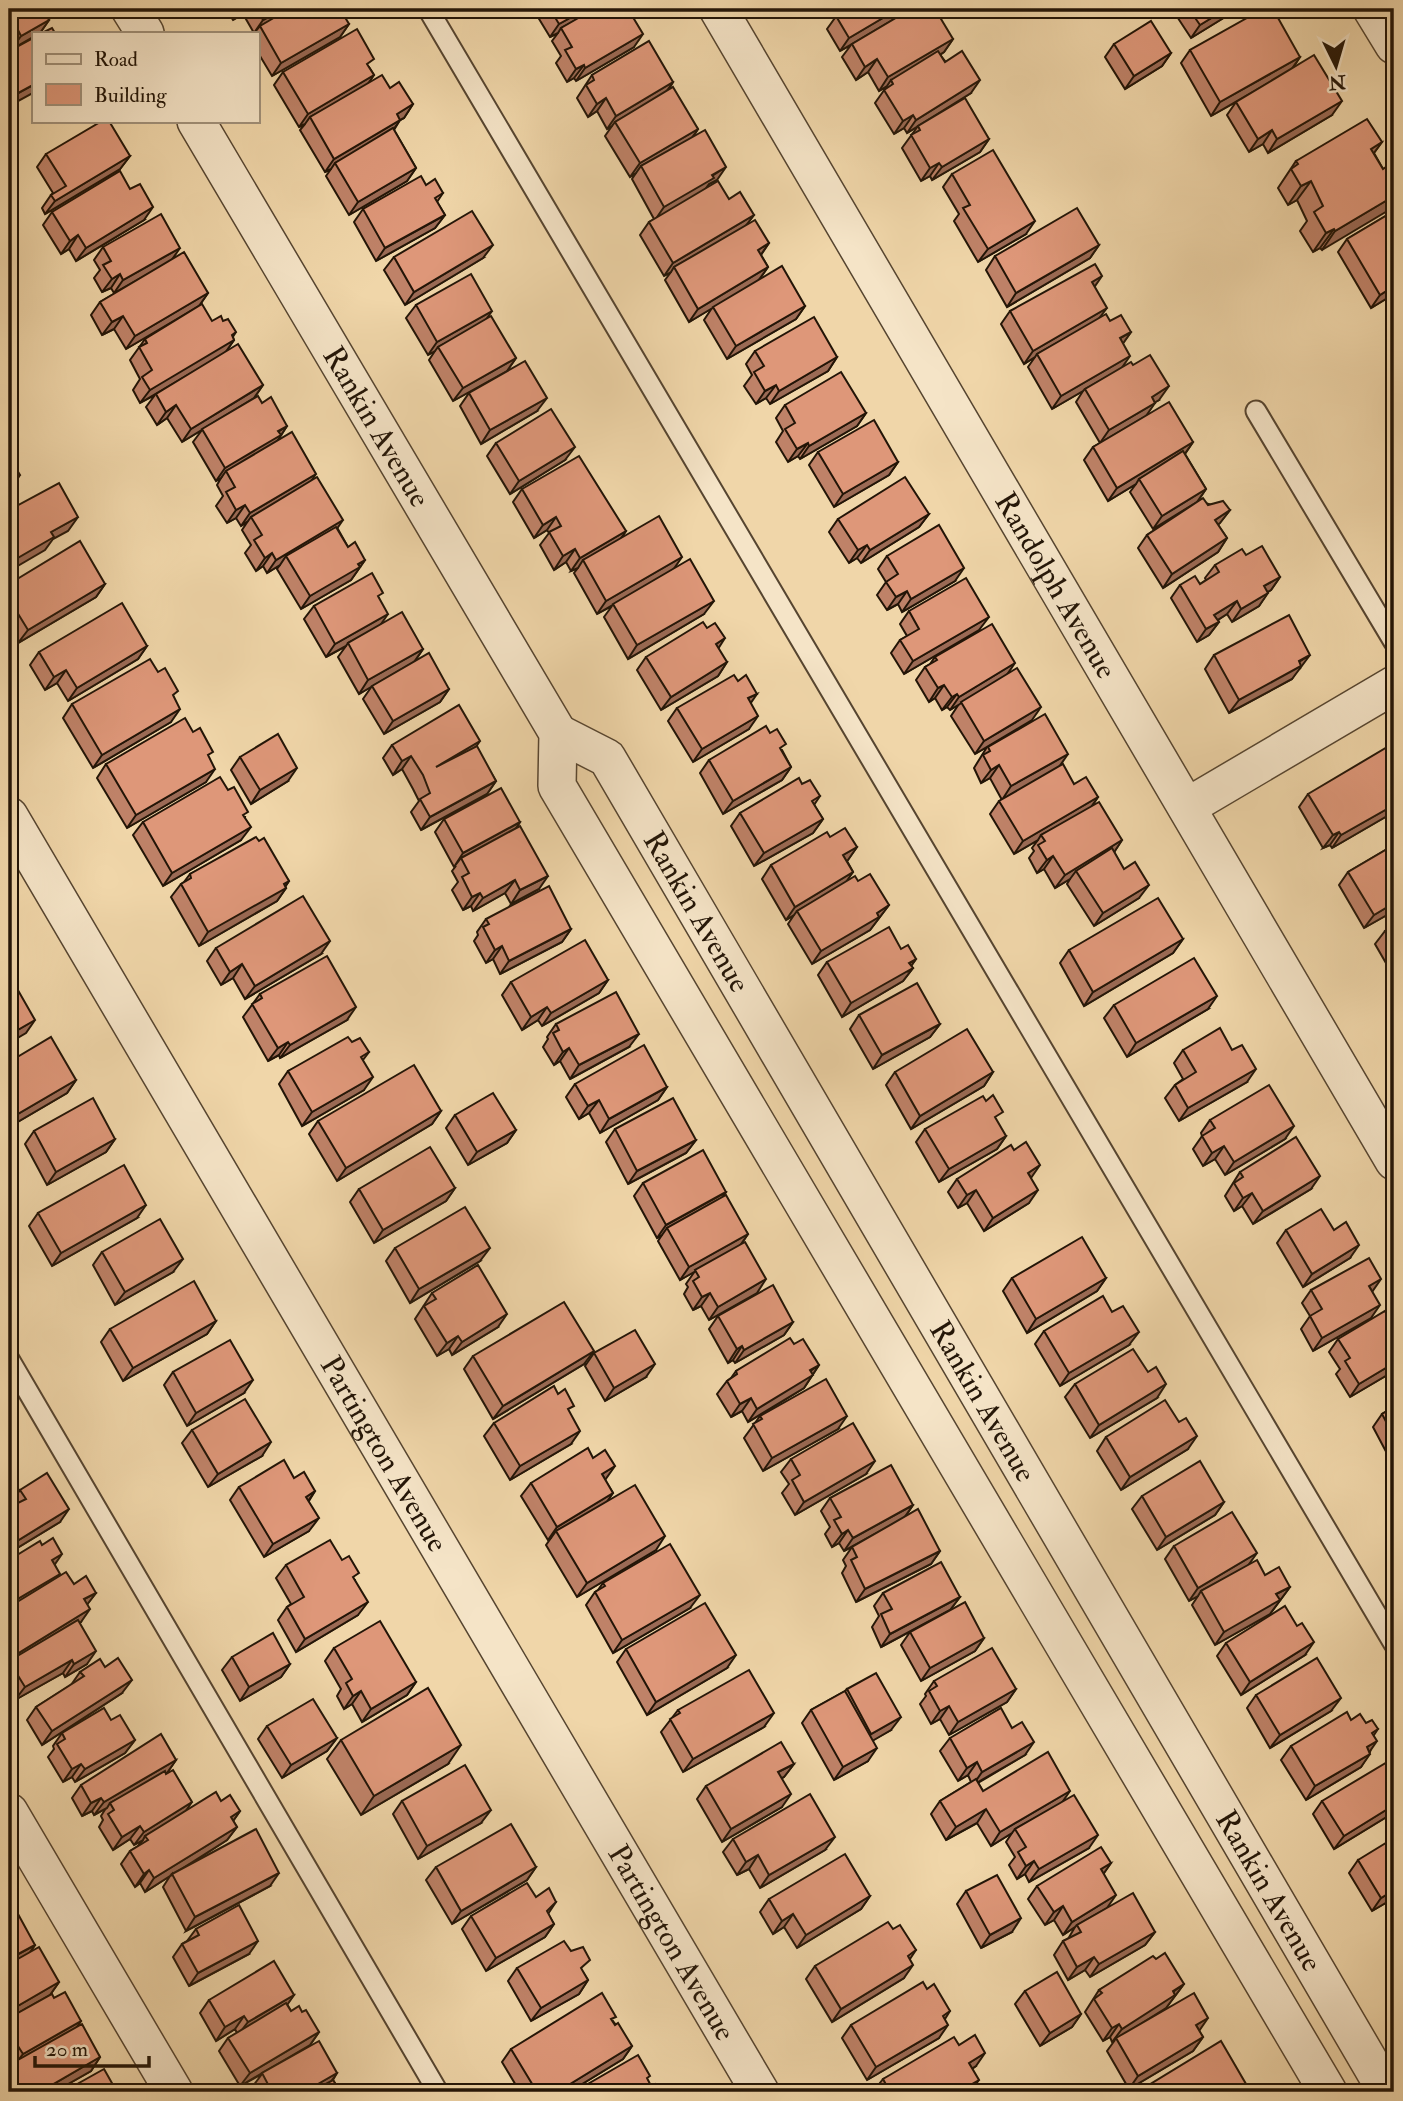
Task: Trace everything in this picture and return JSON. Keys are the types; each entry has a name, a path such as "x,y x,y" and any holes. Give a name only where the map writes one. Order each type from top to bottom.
{"street":[{"path":"130,9 144,32"},
{"name":"Randolph Avenue","path":"718,9 1394,1161"},
{"path":"1372,9 1394,45"},
{"name":"Rankin Avenue","path":"197,122 558,733 558,786 1328,2092"},
{"path":"1187,807 1394,685"},
{"name":"Rankin Avenue","path":"558,733 607,758 1387,2092"},
{"name":"Partington Avenue","path":"9,816 760,2092"},
{"path":"9,1812 174,2092"}],"lane":[{"path":"428,9 1394,1644"},
{"path":"1256,411 1394,642"},
{"path":"9,1359 438,2092"}],"building":[{"path":"9,9 43,9 49,20 21,36 15,24 9,27"},
{"path":"257,9 283,9 263,20"},
{"path":"289,9 340,9 349,24 281,63 260,26"},
{"path":"550,9 586,9 559,24"},
{"path":"594,9 628,9 643,34 585,68 584,65 576,69 565,50 572,47 561,28"},
{"path":"848,9 898,9 849,38 836,16"},
{"path":"911,9 935,9 953,39 888,77 877,59 865,67 852,44"},
{"path":"1189,9 1226,9 1200,25"},
{"path":"1263,9 1273,9 1300,57 1220,102 1190,50"},
{"path":"1151,21 1171,53 1134,76 1114,44"},
{"path":"357,29 374,59 367,64 374,75 308,114 283,72"},
{"path":"32,39 32,86 9,98 9,51"},
{"path":"649,41 673,82 616,116 606,98 597,104 586,85 594,80 592,75"},
{"path":"938,51 945,62 962,51 980,80 916,120 913,115 903,121 884,90 893,84 891,80"},
{"path":"1314,55 1342,101 1277,139 1272,130 1258,139 1236,102"},
{"path":"382,75 390,88 399,82 413,104 397,114 400,120 334,159 310,117"},
{"path":"673,87 698,129 640,163 615,122"},
{"path":"965,98 989,139 942,167 939,163 930,168 911,135 920,130 918,126"},
{"path":"1367,119 1382,142 1371,149 1383,169 1393,162 1394,164 1394,196 1335,231 1334,229 1326,233 1314,212 1323,206 1311,181 1301,186 1291,169 1298,164 1296,161"},
{"path":"100,122 110,122 130,156 55,201 51,195 66,186 46,154"},
{"path":"393,128 416,168 358,202 335,163"},
{"path":"705,130 726,167 712,175 714,178 664,207 641,166"},
{"path":"993,150 1035,221 988,249 963,208 970,205 952,174"},
{"path":"120,171 130,189 140,184 153,207 86,248 78,235 70,241 52,212"},
{"path":"421,176 426,185 435,179 443,193 435,198 445,215 385,248 363,209"},
{"path":"718,181 729,199 740,192 754,215 673,263 649,222"},
{"path":"1077,208 1099,245 1016,293 995,256"},
{"path":"472,211 493,245 414,292 394,257"},
{"path":"1394,211 1394,286 1380,295 1347,239"},
{"path":"161,214 180,248 123,280 120,274 112,279 103,265 111,261 103,247"},
{"path":"755,220 769,243 758,250 768,267 698,309 674,267"},
{"path":"184,252 208,293 135,336 123,316 112,322 100,302"},
{"path":"1095,264 1102,276 1092,282 1107,308 1033,351 1010,311"},
{"path":"782,266 805,306 736,346 713,307"},
{"path":"471,274 492,311 437,342 416,305"},
{"path":"202,304 212,321 221,316 223,321 228,319 236,332 232,335 234,340 150,390 142,377 152,370 139,347 147,343 145,339"},
{"path":"1106,314 1110,321 1121,315 1131,332 1120,338 1130,356 1061,396 1037,354"},
{"path":"491,316 516,358 463,388 438,347"},
{"path":"814,317 837,357 779,391 776,385 765,391 754,372 764,366 755,351"},
{"path":"238,344 263,385 191,429 176,405 166,412 156,394"},
{"path":"1150,355 1169,386 1152,397 1155,403 1109,430 1085,389 1131,362 1133,365"},
{"path":"525,361 547,398 490,430 469,393"},
{"path":"841,372 866,413 809,446 808,443 797,449 785,429 795,423 785,405"},
{"path":"258,396 262,403 271,397 287,426 278,431 281,435 225,468 202,429"},
{"path":"1169,402 1193,442 1117,488 1093,447"},
{"path":"551,409 575,447 519,481 496,443"},
{"path":"874,420 898,462 843,494 818,452"},
{"path":"292,432 316,474 250,513 245,505 236,510 226,492 235,487 226,471"},
{"path":"9,442 15,453 9,457"},
{"path":"1183,451 1206,489 1162,516 1139,479"},
{"path":"579,456 626,531 580,558 575,549 563,556 549,532 561,526 556,517 543,525 522,489"},
{"path":"9,457 20,475 9,482"},
{"path":"317,477 343,520 276,560 272,553 265,558 254,540 262,535 251,517"},
{"path":"905,477 929,514 870,550 867,545 858,550 838,519"},
{"path":"59,483 78,517 51,532 54,537 9,563 9,510"},
{"path":"1203,498 1208,505 1223,501 1230,510 1215,520 1227,538 1172,574 1147,535"},
{"path":"659,516 682,557 606,601 583,560"},
{"path":"939,525 964,568 911,599 907,591 896,597 886,582 898,574 887,556"},
{"path":"336,527 348,547 355,542 365,560 358,564 360,567 310,596 286,556"},
{"path":"80,541 105,584 28,630 9,599 9,584"},
{"path":"1262,546 1280,577 1264,586 1268,593 1241,609 1237,601 1214,615 1219,622 1206,629 1180,585 1195,576 1200,584 1219,572 1215,565 1242,549 1246,555"},
{"path":"690,559 714,601 637,645 613,604"},
{"path":"372,573 383,593 378,596 388,614 335,644 314,606"},
{"path":"966,578 989,617 913,661 900,640 919,629 909,611"},
{"path":"122,603 147,646 77,688 66,670 54,677 39,652"},
{"path":"402,612 423,649 368,680 348,643"},
{"path":"1289,615 1310,655 1299,661 1301,666 1239,700 1214,655"},
{"path":"703,622 707,628 715,623 725,638 716,644 727,662 671,697 646,657"},
{"path":"992,624 1015,663 959,697 957,694 952,697 944,685 938,688 925,667 937,660 935,657"},
{"path":"429,653 449,689 393,721 372,686"},
{"path":"150,659 158,672 165,668 178,691 173,695 180,709 102,755 72,704"},
{"path":"1017,668 1041,707 984,741 961,702"},
{"path":"734,675 738,681 746,675 757,694 748,698 758,716 702,749 677,708"},
{"path":"459,705 480,741 436,767 477,746 496,781 430,817 420,799 430,793 423,775 411,756 402,761 392,745"},
{"path":"1045,714 1068,754 1011,786 999,765 991,770 983,755 990,751 988,747"},
{"path":"185,718 193,732 200,728 213,752 208,755 215,769 136,815 106,764"},
{"path":"766,726 770,733 777,729 786,744 780,748 791,767 733,801 709,760"},
{"path":"278,734 297,768 260,790 240,757"},
{"path":"1394,743 1394,805 1341,835 1339,832 1333,835 1308,794"},
{"path":"1063,764 1074,784 1086,777 1098,797 1023,841 999,801"},
{"path":"220,777 228,790 234,787 248,812 243,815 251,827 172,873 143,822"},
{"path":"799,778 802,784 810,780 820,796 812,801 823,819 764,853 740,813"},
{"path":"501,788 520,822 463,853 444,819"},
{"path":"1099,802 1122,840 1065,875 1053,856 1047,860 1038,845 1045,841 1041,835"},
{"path":"520,826 548,876 520,890 515,880 483,898 480,893 472,897 462,877 469,873 461,858"},
{"path":"845,828 857,847 843,855 853,872 795,907 771,865 827,832 830,837"},
{"path":"256,837 259,841 264,838 289,881 284,884 286,888 208,932 181,884 191,878 190,874"},
{"path":"1394,845 1394,903 1374,915 1348,872"},
{"path":"1112,848 1124,869 1135,862 1149,885 1103,913 1076,871"},
{"path":"870,874 889,905 877,913 879,917 821,951 797,911 855,876 858,881"},
{"path":"549,886 571,929 509,961 502,946 495,950 483,927 489,924 486,919"},
{"path":"303,896 330,941 255,986 242,964 230,972 216,948"},
{"path":"1158,898 1183,939 1093,992 1069,950"},
{"path":"1394,926 1394,948 1385,931"},
{"path":"889,927 901,949 908,945 916,959 909,963 913,968 851,1003 827,962"},
{"path":"585,940 608,980 551,1013 547,1007 531,1017 511,982"},
{"path":"327,956 356,1007 290,1045 288,1042 278,1048 252,1004 262,998 260,994"},
{"path":"1194,958 1217,996 1136,1043 1114,1005"},
{"path":"11,978 35,1020 9,1035 9,980"},
{"path":"917,983 940,1024 882,1055 859,1015"},
{"path":"616,992 639,1034 579,1065 569,1048 563,1052 553,1033 559,1030 556,1024"},
{"path":"1220,1028 1232,1050 1242,1045 1256,1069 1188,1108 1175,1085 1196,1072 1183,1050"},
{"path":"967,1029 993,1072 920,1116 895,1072"},
{"path":"51,1037 76,1080 16,1115 9,1102 9,1062"},
{"path":"348,1037 352,1042 360,1038 369,1052 361,1057 373,1077 312,1112 288,1071"},
{"path":"644,1045 667,1087 609,1119 599,1100 588,1106 575,1084"},
{"path":"414,1065 441,1111 346,1168 318,1121"},
{"path":"1269,1085 1294,1126 1234,1162 1224,1146 1212,1153 1202,1136 1215,1128 1210,1120"},
{"path":"493,1093 516,1130 477,1152 455,1115"},
{"path":"993,1095 1003,1112 995,1117 1006,1136 949,1169 925,1129 983,1096 986,1101"},
{"path":"93,1098 115,1139 56,1172 34,1131"},
{"path":"673,1098 696,1140 637,1171 615,1129"},
{"path":"1296,1137 1320,1176 1263,1211 1252,1193 1243,1198 1234,1183 1243,1177 1240,1172"},
{"path":"1026,1142 1040,1165 1028,1173 1038,1190 993,1218 976,1190 967,1195 957,1179 1011,1145 1014,1150"},
{"path":"430,1147 455,1188 383,1230 359,1189"},
{"path":"703,1150 726,1192 666,1225 643,1183"},
{"path":"124,1165 146,1205 61,1253 38,1213"},
{"path":"726,1195 748,1234 689,1267 667,1228"},
{"path":"465,1207 490,1248 419,1289 395,1248"},
{"path":"1321,1209 1334,1230 1346,1222 1359,1245 1312,1274 1286,1230"},
{"path":"160,1219 183,1259 125,1292 102,1252"},
{"path":"1082,1237 1106,1278 1036,1319 1012,1278"},
{"path":"745,1242 766,1279 718,1307 710,1293 702,1297 693,1281 699,1277 695,1270"},
{"path":"1369,1258 1381,1279 1369,1286 1380,1305 1322,1338 1310,1316 1322,1309 1311,1290"},
{"path":"478,1265 507,1314 462,1342 458,1336 447,1343 424,1306 436,1299 432,1293"},
{"path":"194,1281 216,1321 133,1368 110,1329"},
{"path":"773,1285 793,1322 744,1350 742,1346 737,1349 718,1316"},
{"path":"1103,1296 1112,1312 1123,1306 1139,1332 1069,1373 1044,1331"},
{"path":"564,1302 594,1351 503,1406 473,1356"},
{"path":"1385,1311 1394,1327 1394,1363 1359,1384 1345,1361 1350,1358 1338,1339"},
{"path":"635,1330 655,1364 614,1388 594,1353"},
{"path":"790,1338 794,1344 803,1339 819,1365 810,1370 813,1375 757,1409 751,1398 740,1404 727,1381 737,1374 736,1371"},
{"path":"230,1340 253,1380 196,1413 173,1372"},
{"path":"1133,1349 1148,1372 1156,1367 1166,1384 1099,1425 1075,1384"},
{"path":"826,1379 847,1416 772,1458 753,1424 762,1419 760,1416"},
{"path":"554,1386 558,1394 565,1389 574,1406 568,1409 580,1431 520,1466 494,1423"},
{"path":"245,1399 271,1442 218,1474 192,1430"},
{"path":"1165,1400 1179,1422 1186,1418 1197,1436 1130,1477 1106,1437"},
{"path":"1394,1407 1394,1437 1382,1414"},
{"path":"853,1423 875,1461 804,1502 792,1480 800,1475 791,1459"},
{"path":"588,1448 593,1458 605,1450 615,1466 602,1474 613,1493 557,1527 531,1483"},
{"path":"284,1460 294,1478 304,1472 315,1491 306,1497 319,1518 273,1544 239,1487"},
{"path":"1200,1461 1224,1502 1166,1537 1142,1496"},
{"path":"891,1465 913,1505 853,1538 848,1530 842,1534 834,1520 841,1517 830,1498"},
{"path":"47,1473 69,1509 9,1546 9,1486 18,1503 26,1499 20,1490"},
{"path":"635,1485 665,1536 587,1583 556,1531"},
{"path":"918,1509 940,1551 865,1589 851,1560 857,1557 852,1547"},
{"path":"1232,1512 1257,1553 1198,1588 1174,1546"},
{"path":"53,1538 62,1554 52,1560 60,1574 9,1604 9,1560 40,1541 42,1545"},
{"path":"330,1540 342,1560 349,1556 359,1573 353,1577 368,1602 305,1639 287,1607 304,1597 286,1565"},
{"path":"670,1544 700,1595 622,1640 595,1592 605,1586 603,1583"},
{"path":"1257,1560 1265,1575 1279,1567 1290,1587 1276,1594 1280,1600 1224,1632 1201,1591"},
{"path":"941,1562 960,1597 890,1634 881,1614 892,1609 883,1593"},
{"path":"66,1572 74,1584 86,1576 96,1593 84,1599 90,1609 12,1657 9,1652 9,1607"},
{"path":"965,1602 984,1638 930,1668 910,1632"},
{"path":"705,1603 736,1655 656,1702 626,1649"},
{"path":"1285,1606 1297,1626 1302,1623 1314,1642 1250,1682 1226,1643"},
{"path":"78,1620 96,1651 74,1664 72,1660 25,1687 9,1661"},
{"path":"380,1621 416,1682 371,1709 361,1691 353,1696 346,1683 352,1679 334,1648"},
{"path":"273,1633 290,1664 249,1687 232,1657"},
{"path":"992,1648 1016,1689 958,1722 949,1706 940,1711 929,1691 937,1686 934,1681"},
{"path":"118,1658 132,1680 52,1731 36,1707 84,1676 80,1672 100,1659 105,1667"},
{"path":"1317,1658 1341,1698 1280,1735 1256,1695"},
{"path":"749,1670 774,1713 693,1759 670,1719 680,1713 678,1710"},
{"path":"876,1673 901,1717 871,1734 847,1689"},
{"path":"428,1688 461,1745 374,1796 341,1740"},
{"path":"845,1691 877,1748 843,1767 811,1710"},
{"path":"313,1699 337,1738 291,1765 267,1726"},
{"path":"104,1708 111,1720 120,1715 135,1740 85,1769 81,1764 72,1769 57,1744 65,1739 62,1733"},
{"path":"1001,1708 1012,1728 1022,1722 1034,1742 982,1772 977,1762 967,1768 950,1738"},
{"path":"1347,1712 1351,1720 1360,1714 1366,1723 1372,1720 1378,1729 1372,1733 1377,1741 1367,1747 1370,1754 1315,1786 1291,1746"},
{"path":"161,1734 176,1760 104,1802 101,1798 91,1803 81,1785"},
{"path":"781,1742 794,1764 778,1772 791,1794 731,1829 706,1786"},
{"path":"1048,1752 1070,1791 1000,1832 986,1809 956,1827 940,1801 976,1779 983,1791"},
{"path":"1394,1758 1394,1805 1344,1836 1322,1801"},
{"path":"465,1765 491,1810 427,1846 402,1801"},
{"path":"173,1770 192,1802 144,1832 140,1826 122,1837 108,1814 114,1810 110,1803 165,1771 166,1774"},
{"path":"216,1792 221,1801 230,1795 240,1811 231,1817 237,1827 154,1878 149,1870 144,1874 130,1851 148,1840 145,1836"},
{"path":"810,1794 835,1837 769,1875 758,1855 746,1862 733,1839"},
{"path":"1074,1795 1098,1835 1039,1869 1034,1861 1026,1866 1018,1852 1026,1847 1015,1829"},
{"path":"511,1824 536,1867 461,1911 436,1867"},
{"path":"256,1829 279,1873 195,1917 172,1874"},
{"path":"1394,1838 1394,1890 1381,1898 1358,1860"},
{"path":"1101,1847 1111,1863 1101,1869 1116,1895 1072,1922 1063,1906 1054,1912 1037,1886"},
{"path":"845,1854 870,1896 806,1935 793,1914 782,1921 769,1899"},
{"path":"997,1875 1021,1918 990,1935 966,1891"},
{"path":"527,1883 536,1897 549,1888 556,1902 547,1911 554,1924 496,1958 471,1916"},
{"path":"1133,1893 1155,1932 1099,1964 1094,1957 1077,1967 1063,1941 1081,1932 1077,1925"},
{"path":"239,1905 258,1941 198,1973 182,1944 199,1935 196,1929"},
{"path":"18,1914 35,1945 9,1959 9,1919"},
{"path":"888,1922 893,1929 900,1925 916,1950 908,1956 913,1965 841,2009 815,1966"},
{"path":"564,1941 571,1951 583,1947 590,1960 581,1968 588,1980 541,2008 517,1968"},
{"path":"39,1947 59,1982 9,2011 9,1964"},
{"path":"1165,1953 1184,1984 1173,1991 1175,1995 1122,2029 1119,2024 1112,2028 1094,1999 1102,1993 1099,1990 1153,1956 1156,1959"},
{"path":"274,1961 294,1995 248,2022 244,2016 225,2027 209,2000"},
{"path":"1057,1972 1081,2014 1050,2033 1025,1991"},
{"path":"923,1982 927,1989 934,1984 950,2011 943,2016 948,2025 876,2067 851,2025"},
{"path":"65,1992 81,2021 23,2054 16,2043 9,2046 9,2018 52,1994 54,1998"},
{"path":"602,1993 616,2017 611,2019 615,2025 618,2023 632,2046 557,2092 537,2092 511,2049"},
{"path":"1194,1993 1208,2018 1196,2025 1203,2037 1138,2076 1116,2038"},
{"path":"286,2003 291,2011 299,2006 302,2012 306,2010 319,2032 250,2073 228,2038"},
{"path":"82,2024 100,2057 52,2085 55,2091 9,2092 15,2087 9,2076 9,2065"},
{"path":"975,2035 985,2053 969,2063 979,2080 958,2092 890,2092 883,2079 954,2037 959,2045"},
{"path":"319,2041 337,2073 304,2092 272,2092 262,2073"},
{"path":"1221,2041 1246,2084 1232,2092 1139,2091"},
{"path":"638,2055 650,2076 647,2078 651,2086 655,2084 660,2092 574,2092"},
{"path":"104,2069 117,2092 63,2092"},
{"path":"333,2080 340,2091 349,2085 353,2092 311,2092"}]}
